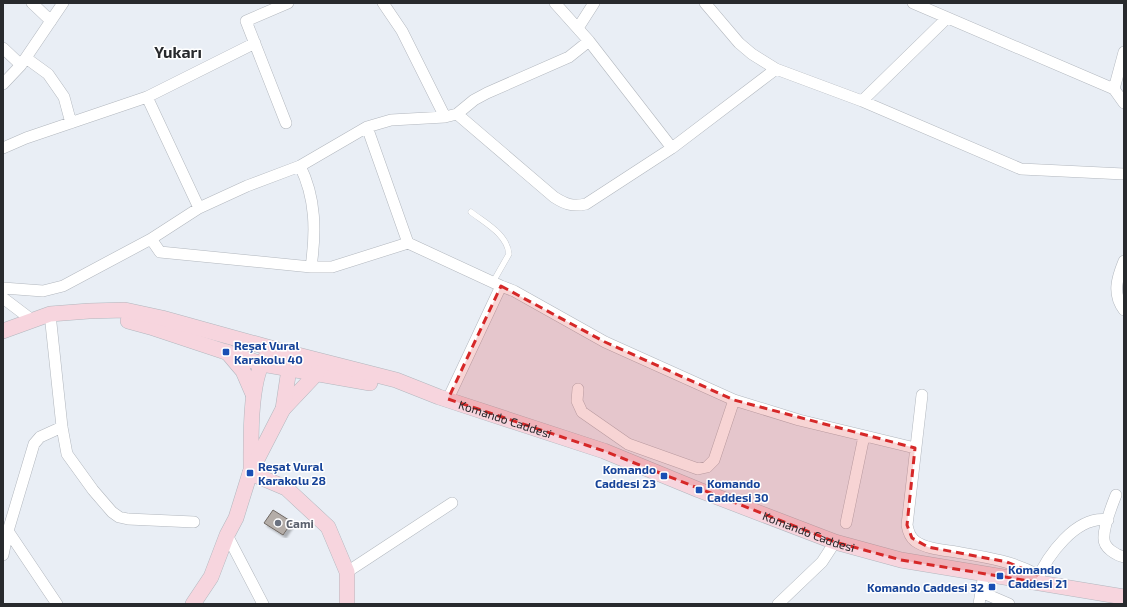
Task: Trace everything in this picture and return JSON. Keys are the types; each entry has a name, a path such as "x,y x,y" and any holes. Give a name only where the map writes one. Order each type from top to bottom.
{"street":[{"path":"32,3 51,21"},
{"path":"3,84 23,62 62,3"},
{"path":"286,123 246,21 288,3"},
{"path":"383,3 402,31 445,117"},
{"path":"555,3 589,41 672,148"},
{"path":"578,28 594,3"},
{"path":"705,3 739,43 752,54 776,69 862,101 1021,169 1124,174"},
{"path":"913,3 1114,89 1124,103"},
{"path":"862,101 948,18"},
{"path":"3,288 33,291 54,289 63,286 151,239 199,208 247,186 300,166 367,127 391,120 445,117 457,114 474,100 568,57 589,41"},
{"path":"3,148 26,138 147,97 255,43"},
{"path":"3,48 23,62 48,74 64,97 71,123"},
{"path":"1114,89 1124,52"},
{"path":"457,114 554,197 569,205 577,206 586,204 672,148 776,69"},
{"path":"147,97 199,208"},
{"path":"367,127 408,243"},
{"path":"300,166 307,181 313,208 314,237 311,267"},
{"path":"151,239 160,252 311,267 332,267 408,243 514,292 606,342 734,400 799,420 915,448"},
{"path":"1124,261 1118,276 1116,290 1124,310"},
{"path":"443,398 497,285"},
{"path":"3,298 32,320"},
{"path":"3,331 50,314 125,310 162,318 278,350 396,380 443,398"},
{"path":"89,311 150,327 262,364 317,373 443,398"},
{"path":"50,314 62,427 67,454 92,490 112,512 119,517 128,519 194,522"},
{"path":"250,473 253,394 262,364 271,353 278,350"},
{"path":"278,350 284,355 288,362 289,369 283,409"},
{"path":"226,352 243,371 253,394"},
{"path":"193,604 211,577 227,535 236,518 250,473 283,409 317,373"},
{"path":"578,389 577,401 582,412 628,444 698,469 707,467 714,460 734,400"},
{"path":"922,395 907,525 912,538 915,541 928,547 1007,562 1028,570 1037,579 1048,558 1068,536 1092,521 1100,519 1108,520"},
{"name":"Komando Caddesi","path":"443,398 604,451 699,490 835,542 901,560 984,574 1037,579 1124,597"},
{"path":"3,555 8,531 34,444 40,437 62,427"},
{"path":"846,523 864,436"},
{"path":"250,473 286,488 328,526 347,572 347,604"},
{"path":"1116,495 1104,539 1109,549 1124,557"},
{"path":"347,572 452,503"},
{"path":"8,531 57,604"},
{"path":"227,535 263,604"},
{"path":"778,604 817,567 835,542"},
{"path":"979,604 984,574"},
{"path":"981,592 1009,604"}],"lane":[{"path":"471,212 502,236 507,244 509,254 497,285"}],"highlighted area":[{"path":"501,286 605,342 734,400 915,448 907,525 912,538 928,547 1007,562 1038,575 1035,582 984,574 901,560 835,542 604,451 448,399"}],"building":[{"name":"Cami","path":"273,510 292,522 283,535 264,523"}],"place":[{"name":"Reşat Vural Karakolu 40","path":"226,352"},
{"name":"Reşat Vural Karakolu 28","path":"250,473"},
{"name":"Komando Caddesi 23","path":"664,476"},
{"name":"Komando Caddesi 30","path":"699,490"},
{"name":"Cami","path":"278,523"},
{"name":"Komando Caddesi 21","path":"1000,576"},
{"name":"Komando Caddesi 32","path":"992,587"}],"district":[{"name":"Yukarı","path":"178,51"}]}
